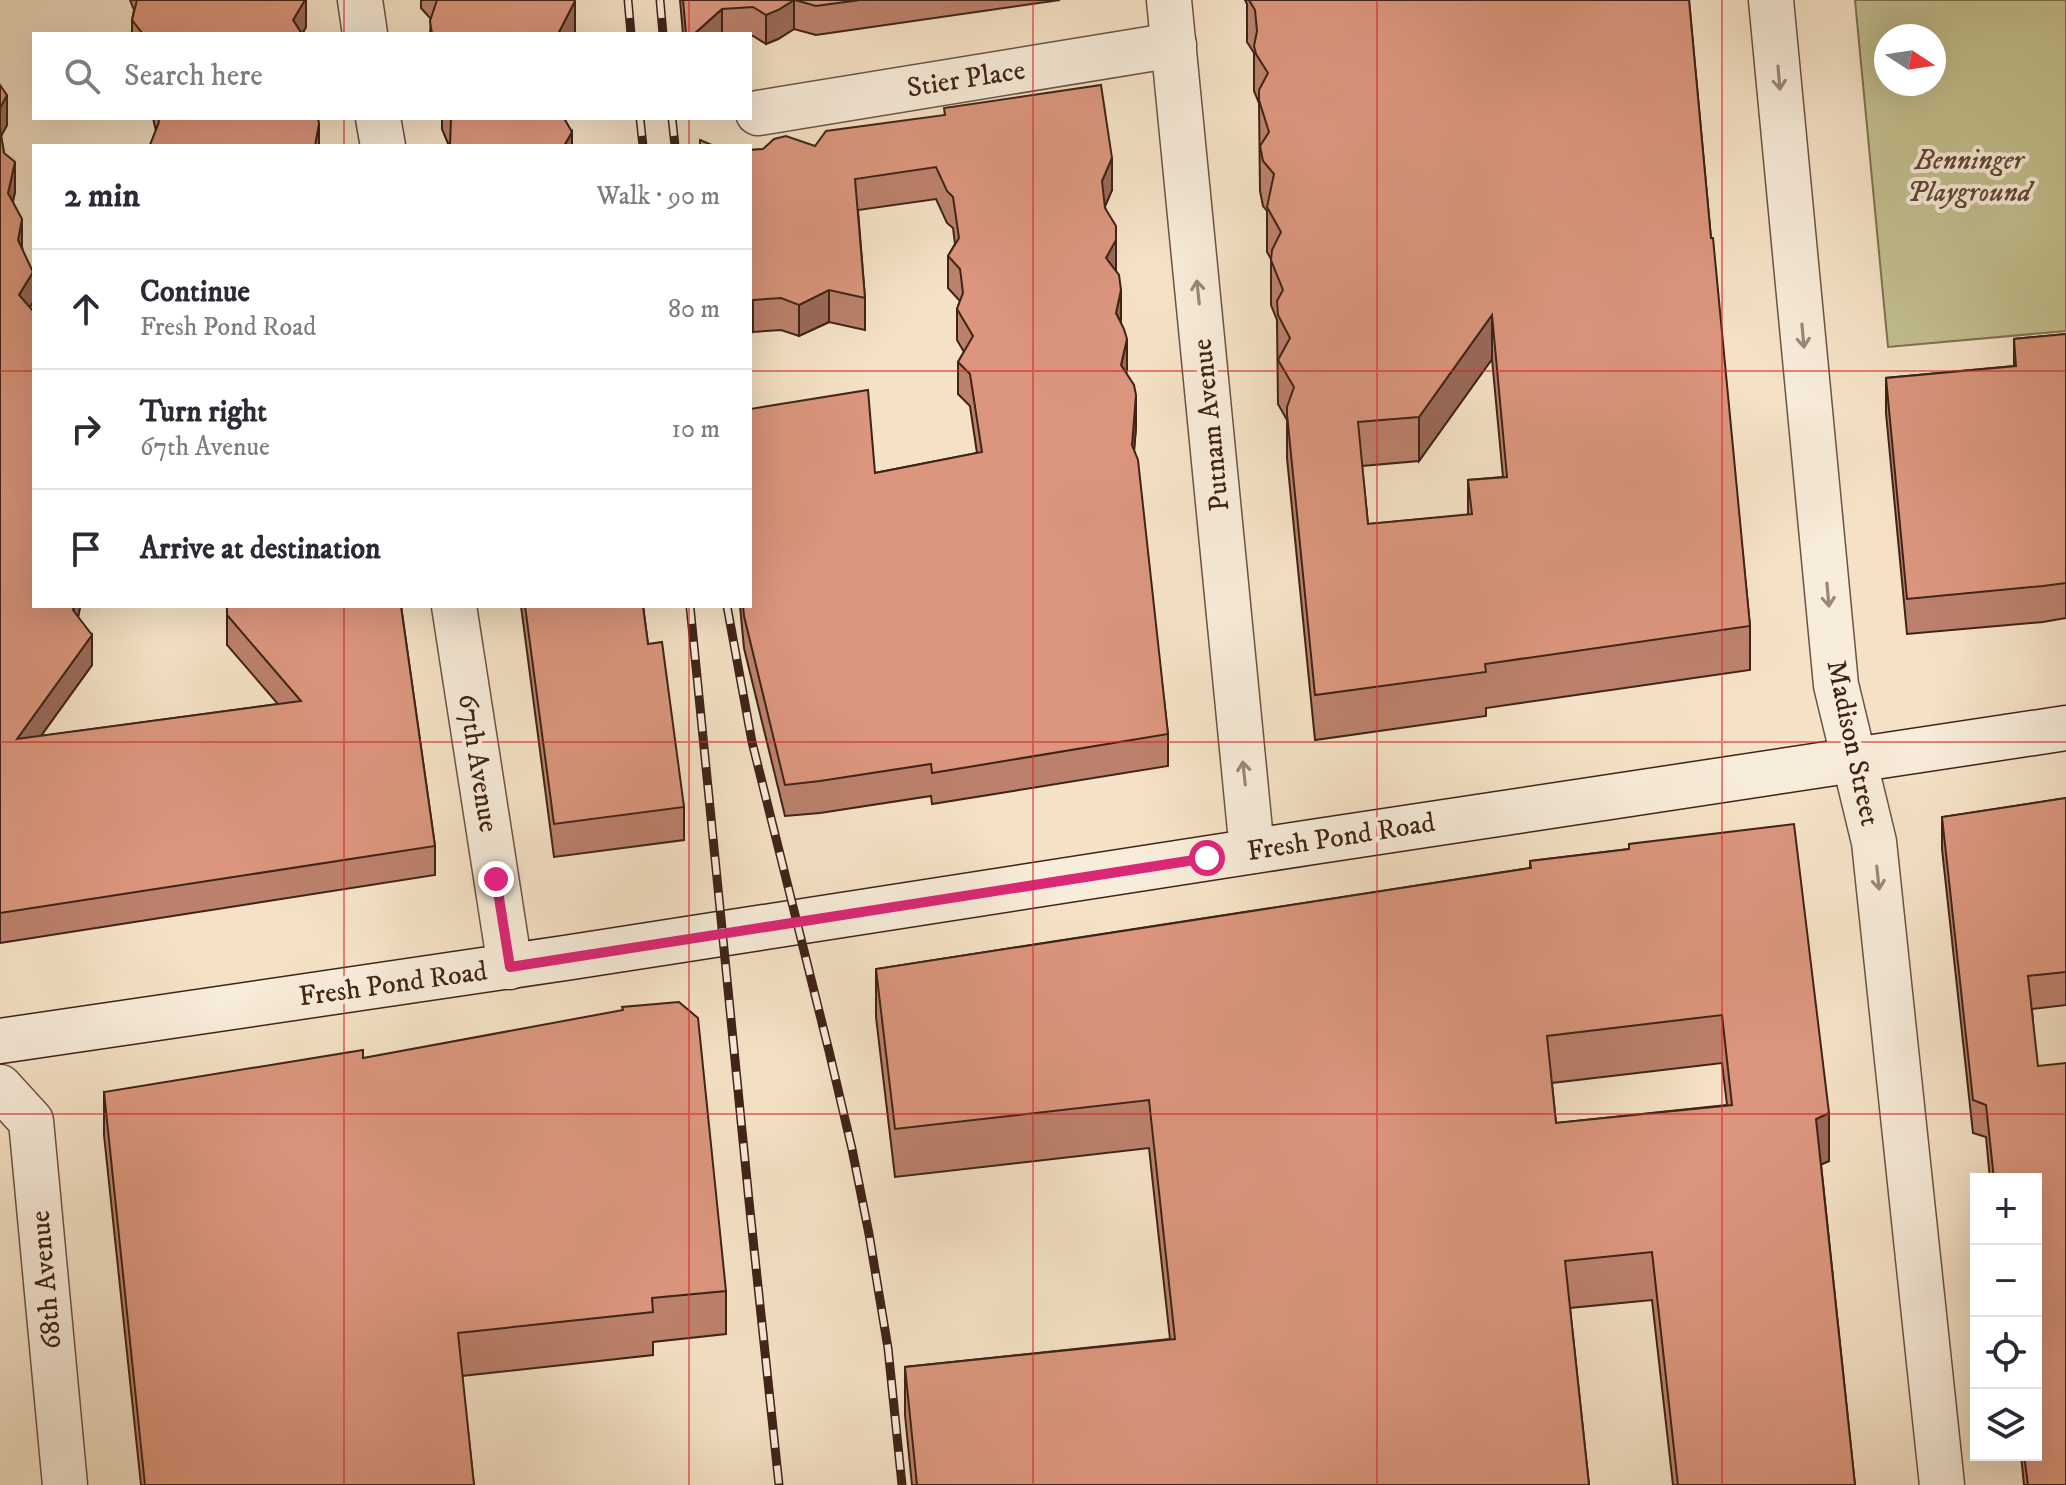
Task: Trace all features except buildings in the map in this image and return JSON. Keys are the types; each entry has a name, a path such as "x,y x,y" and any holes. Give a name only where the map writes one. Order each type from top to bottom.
{"street":[{"path":"360,0 365,32"},
{"name":"Putnam Avenue","path":"1169,0 1252,851"},
{"name":"Madison Street","path":"1771,0 1836,685 1874,842 1942,1485"},
{"name":"Stier Place","path":"758,113 1174,45"},
{"path":"378,120 383,144"},
{"name":"67th Avenue","path":"454,608 510,967"},
{"name":"Fresh Pond Road","path":"0,1041 510,967 2066,728"},
{"name":"68th Avenue","path":"0,1087 31,1121 65,1485"}],"green space":[{"name":"Benninger Playground","path":"1855,0 2066,0 2066,331 1888,347"}],"railway":[{"path":"628,0 631,32"},
{"path":"660,0 663,32"},
{"path":"640,120 643,144"},
{"path":"672,120 675,144"},
{"path":"690,608 779,1485"},
{"path":"727,608 752,742 829,1051 869,1234 888,1348 902,1485"}],"route":[{"path":"496,879 510,967 1207,858"}]}
